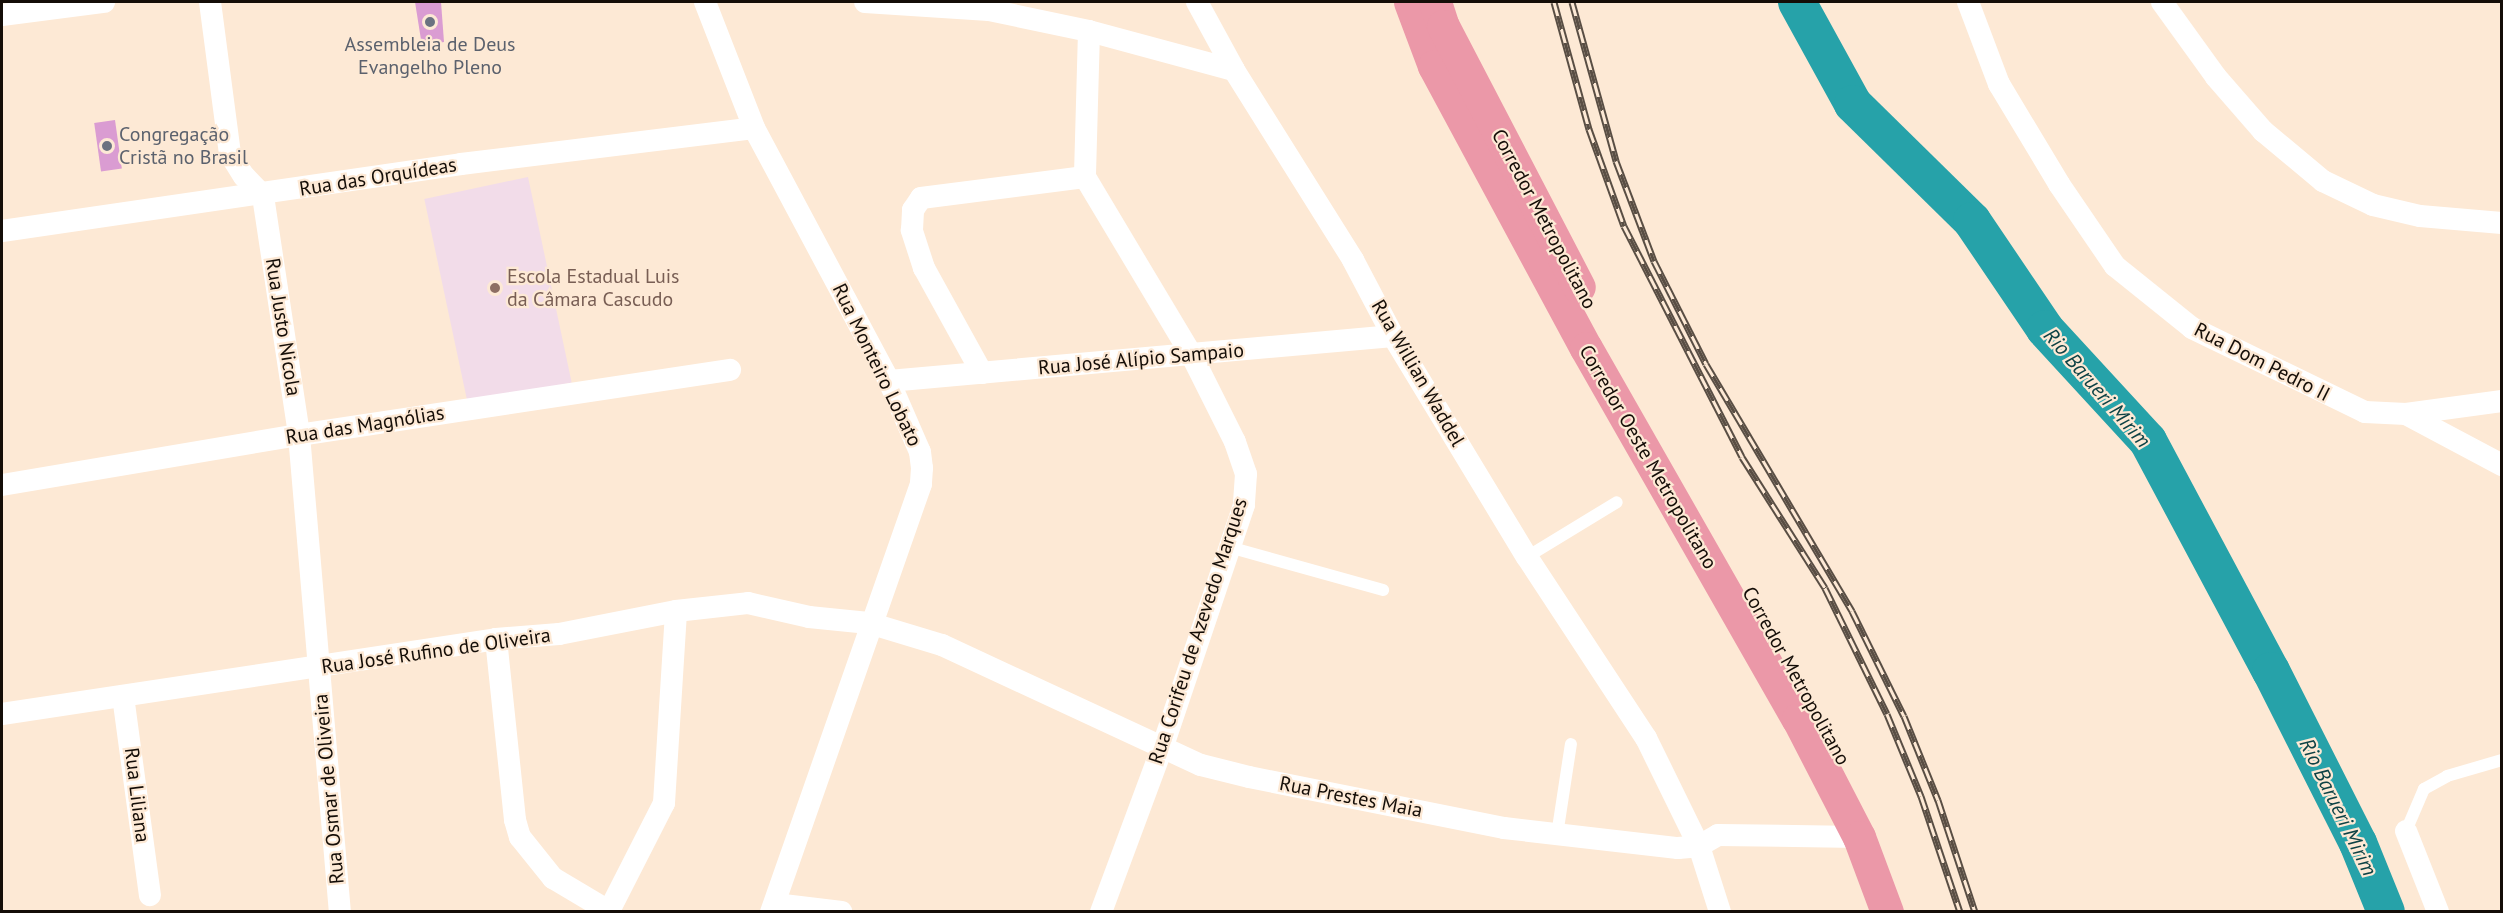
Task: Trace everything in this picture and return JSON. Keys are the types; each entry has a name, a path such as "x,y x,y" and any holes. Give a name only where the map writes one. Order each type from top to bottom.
{"main road":[{"name":"Corredor Oeste Metropolitano","path":"1410,2 1440,76 1587,348 1798,719 1858,837 1887,912"},
{"name":"Corredor Metropolitano","path":"1435,2 1443,26 1594,315 1814,703 1874,821 1909,912"},
{"path":"1858,837 1882,866 1900,912"}],"street":[{"path":"2,15 104,2"},
{"path":"210,2 230,154 244,176 263,196"},
{"name":"Rua Monteiro Lobato","path":"705,2 754,128 889,381 920,452 922,468 921,484 869,623 773,908"},
{"path":"865,2 984,6 1089,31 1234,70"},
{"name":"Rua Willian Waddel","path":"1197,2 1234,70 1353,260 1393,336 1527,557 1646,738 1699,846 1720,912"},
{"name":"Rua Dom Pedro II","path":"1968,2 1999,84 2059,184 2115,266 2192,328 2223,344 2365,412 2406,414 2502,465"},
{"path":"2162,2 2216,77 2264,131 2323,181 2373,205 2420,216 2502,223"},
{"path":"982,373 924,268 912,230 913,210 921,198 1085,177 1089,31"},
{"name":"Rua das Orquídeas","path":"2,231 263,196 461,164 754,128"},
{"name":"Rua Corifeu de Azevedo Marques","path":"1085,177 1191,354 1235,442 1246,474 1244,505 1162,748 1101,912"},
{"name":"Rua Justo Nicola","path":"263,196 299,435 319,666"},
{"name":"Rua José Alípio Sampaio","path":"889,381 1393,336"},
{"name":"Rua das Magnólias","path":"2,485 299,435 730,370"},
{"path":"2406,414 2502,401"},
{"name":"Rua José Rufino de Oliveira","path":"2,714 496,639 559,634 676,610 748,603 809,617 869,623"},
{"path":"496,639 515,820 520,837 553,878 609,911 664,803 676,610"},
{"name":"Rua Prestes Maia","path":"869,623 942,645 1201,765 1249,777 1504,828 1678,848 1699,846 1718,835 1858,837"},
{"name":"Rua Osmar de Oliveira","path":"319,666 340,912"},
{"name":"Rua Liliana","path":"123,696 150,895"},
{"path":"2406,831 2438,912"},
{"path":"773,908 842,912"}],"lane":[{"path":"1527,557 1617,502"},
{"path":"1229,547 1383,590"},
{"path":"1557,835 1571,744"},
{"path":"2406,831 2424,789 2447,776 2502,760"}],"shaded area":[{"name":"Escola Estadual Luis da Câmara Cascudo","path":"528,177 572,382 468,404 424,199"}],"building":[{"name":"Assembleia de Deus Evangelho Pleno","path":"415,2 441,2 444,42 422,46"},
{"name":"Congregação Cristã no Brasil","path":"115,120 122,169 101,171 94,123"}],"waterway":[{"name":"Rio Barueri Mirim","path":"1797,2 1853,104 1972,221 2045,329 2148,441 2271,671 2358,843 2386,912"}],"railway":[{"path":"1554,2 1589,129 1624,226 1742,457 1825,588 1887,714 1921,796 1960,912"},
{"path":"1572,2 1616,161 1654,261 1706,364 1852,611 1904,716 1938,800 1975,912"}],"place":[{"name":"Assembleia de Deus Evangelho Pleno","path":"430,22"},
{"name":"Congregação Cristã no Brasil","path":"107,146"},
{"name":"Escola Estadual Luis da Câmara Cascudo","path":"495,288"}]}
